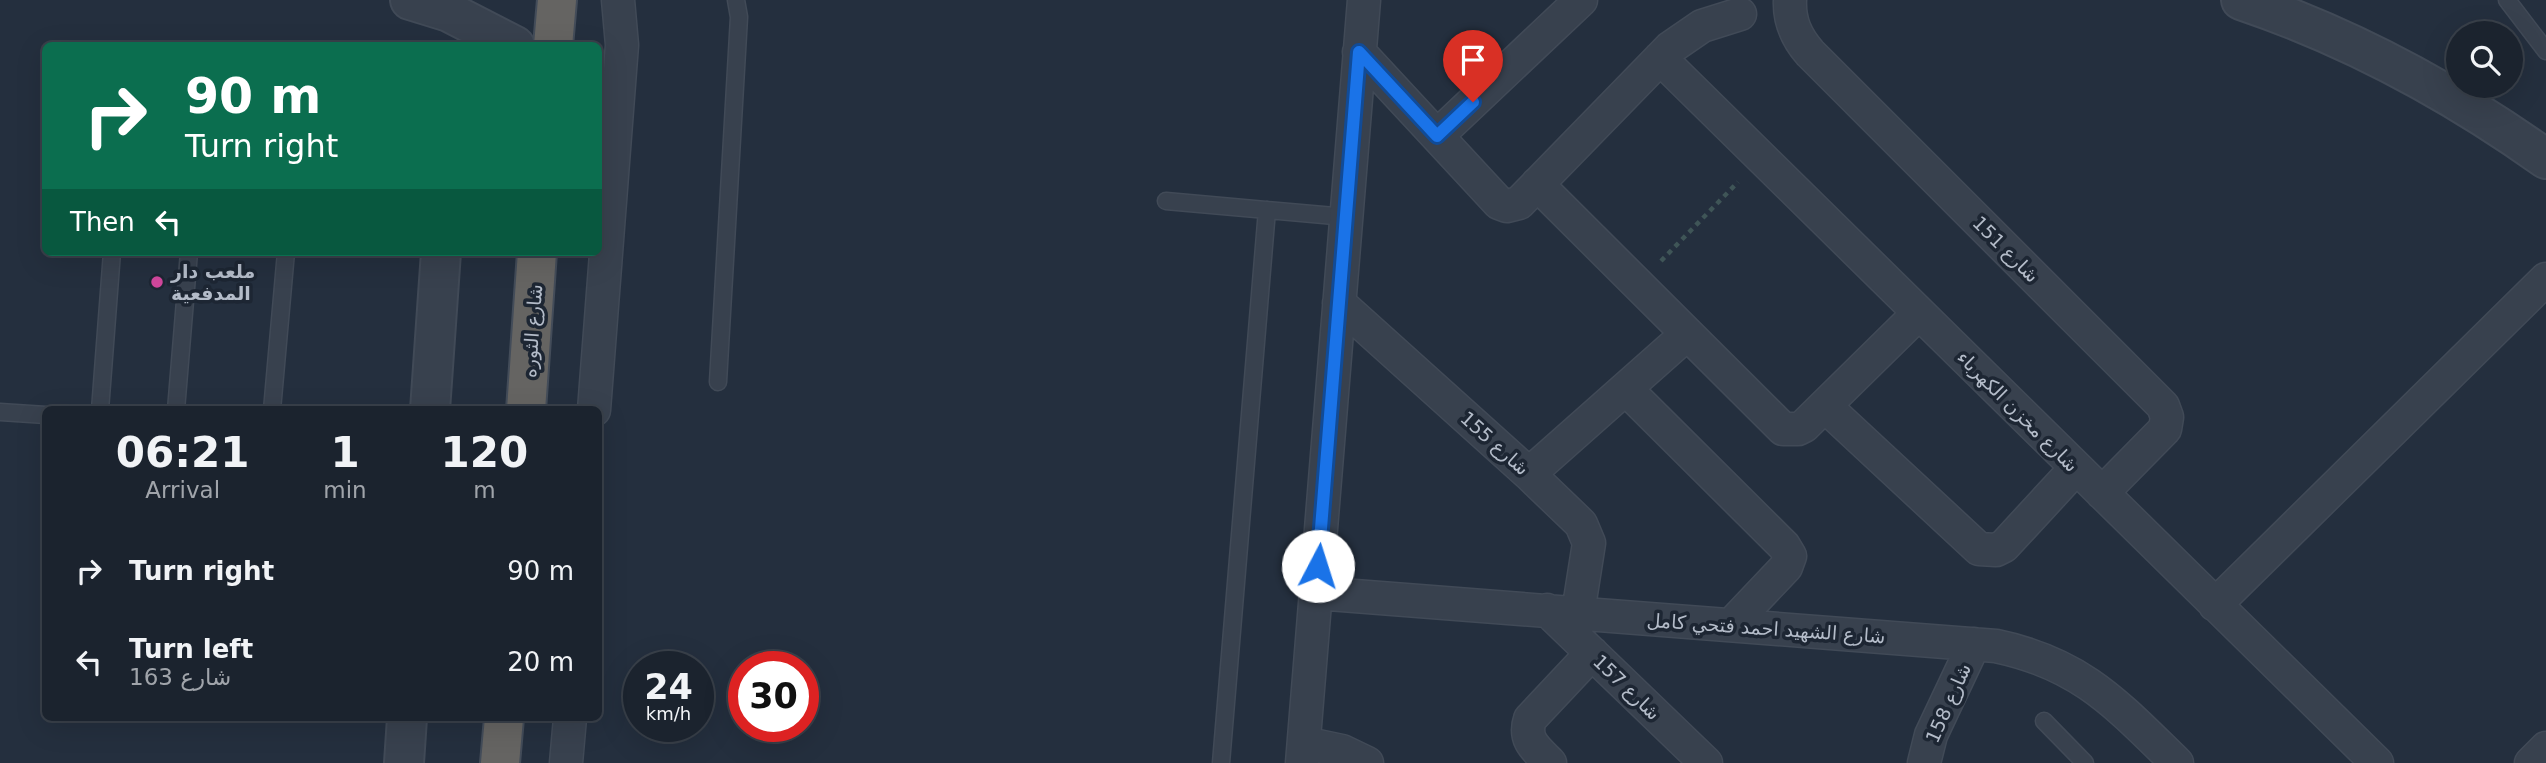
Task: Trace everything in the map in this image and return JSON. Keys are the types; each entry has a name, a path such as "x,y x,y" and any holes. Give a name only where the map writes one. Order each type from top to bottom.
{"highway":[{"path":"553,42 557,0"},
{"name":"شارع الثوره","path":"526,406 537,256"},
{"path":"500,763 504,721"}],"street":[{"path":"410,0 449,12 508,42"},
{"path":"594,406 622,45 618,0"},
{"path":"1364,0 1303,753 1342,751 1367,763"},
{"path":"1437,136 1581,0"},
{"name":"شارع 151","path":"1790,0 1793,26 1810,53 2166,411 2165,429 2102,494"},
{"path":"2241,0 2347,41 2419,78 2508,132 2546,159"},
{"path":"1359,52 1503,205 1515,206 1680,40 1702,26 1740,14"},
{"name":"شارع مخزن الكهرباء","path":"1660,58 2377,763"},
{"path":"1537,184 1783,429 1804,426 1919,313"},
{"path":"430,406 441,256"},
{"path":"2215,605 2546,279"},
{"name":"شارع 155","path":"1339,303 1581,524 1589,543 1578,613"},
{"path":"1529,474 1687,334"},
{"path":"1626,389 1790,555 1786,567 1731,625"},
{"path":"1825,406 1979,549 1996,550 2004,546 2076,468"},
{"name":"شارع الشهيد احمد فتحي كامل","path":"1316,593 1974,644 2018,651 2061,666 2080,677 2117,704 2177,763"},
{"name":"شارع 157","path":"1547,610 1706,763"},
{"name":"شارع 158","path":"1924,763 1931,735 1974,644"},
{"path":"1550,763 1529,740 1527,733 1530,719 1592,653"},
{"path":"404,763 407,721"},
{"path":"566,763 570,721"},
{"path":"2531,763 2546,748"}],"lane":[{"path":"719,382 738,17 736,0"},
{"path":"2507,0 2546,51"},
{"path":"1166,201 1346,217"},
{"path":"1221,763 1267,210"},
{"path":"100,406 112,256"},
{"path":"176,406 189,256"},
{"path":"272,406 286,256"},
{"path":"0,412 42,415"},
{"path":"2044,721 2085,763"}],"path":[{"path":"1638,285 1760,158"}],"place":[{"name":"ملعب دار المدفعية","path":"157,282"}],"route":[{"path":"1318,566 1359,52 1437,136 1473,102"}]}
